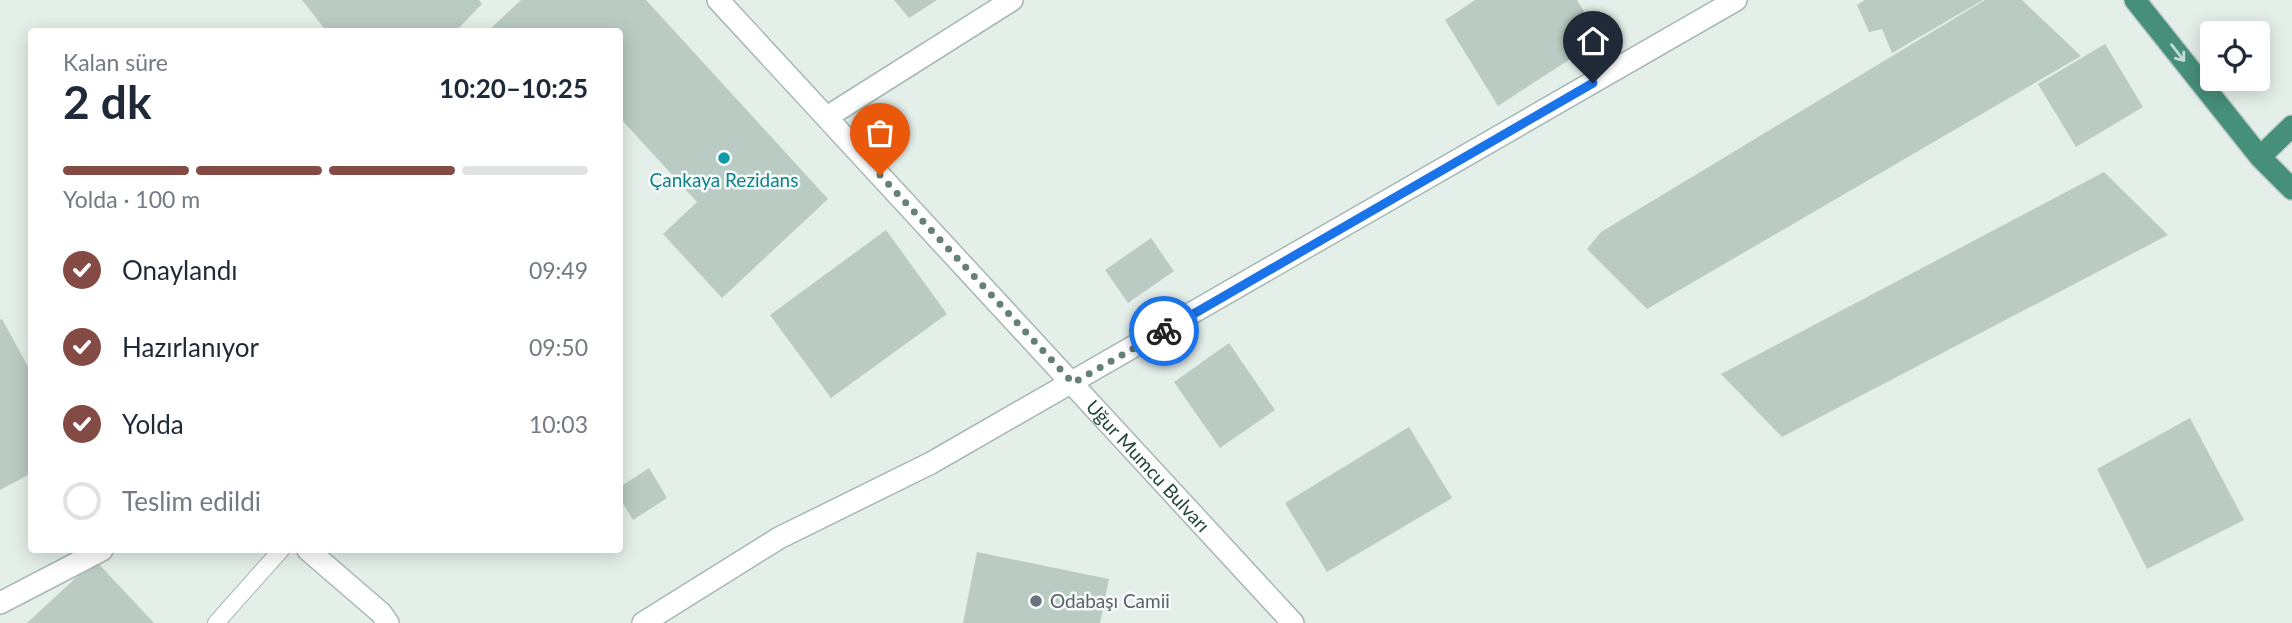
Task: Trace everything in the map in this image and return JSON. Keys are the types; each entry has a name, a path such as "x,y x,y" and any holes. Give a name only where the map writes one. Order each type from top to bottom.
{"highway":[{"path":"2136,0 2260,157 2292,190"},
{"path":"2260,157 2292,127"}],"street":[{"name":"Uğur Mumcu Bulvarı","path":"718,0 1293,623"},
{"path":"827,117 1012,0"},
{"path":"643,623 779,538 931,463 1735,0"},
{"path":"0,603 96,553"},
{"path":"311,553 380,620"}],"lane":[{"path":"216,623 278,553"}],"building":[{"path":"302,0 479,0 482,4 459,28 324,28"},
{"name":"Çankaya Rezidans","path":"521,0 646,0 828,199 722,298 663,234 697,202 623,121 623,28 491,28"},
{"path":"894,0 937,0 909,18"},
{"path":"1475,0 1577,0 1601,39 1498,106 1445,20"},
{"path":"1865,0 1983,0 1892,53 1882,29 1869,32 1857,5"},
{"path":"1985,0 2022,0 2081,56 1647,309 1587,249 1601,232"},
{"path":"2105,44 2143,107 2076,147 2038,84"},
{"path":"2104,172 2168,235 1782,437 1721,374"},
{"path":"886,230 947,314 831,398 770,315"},
{"path":"1151,238 1174,271 1128,303 1105,270"},
{"path":"2,319 28,367 28,475 0,490"},
{"path":"1229,343 1275,410 1220,448 1174,382"},
{"path":"2190,418 2244,520 2147,569 2097,469"},
{"path":"1409,427 1452,498 1327,572 1285,503"},
{"path":"649,468 667,498 633,520 623,504 623,485"},
{"name":"Odabaşı Camii","path":"977,552 1109,579 1100,623 963,623"},
{"path":"95,560 154,623 27,623"}],"way so far":[{"path":"880,175 1073,383 1164,331"}],"place":[{"name":"Çankaya Rezidans","path":"724,158"},
{"name":"Odabaşı Camii","path":"1036,601"}],"route":[{"path":"1164,331 1593,83"}]}
